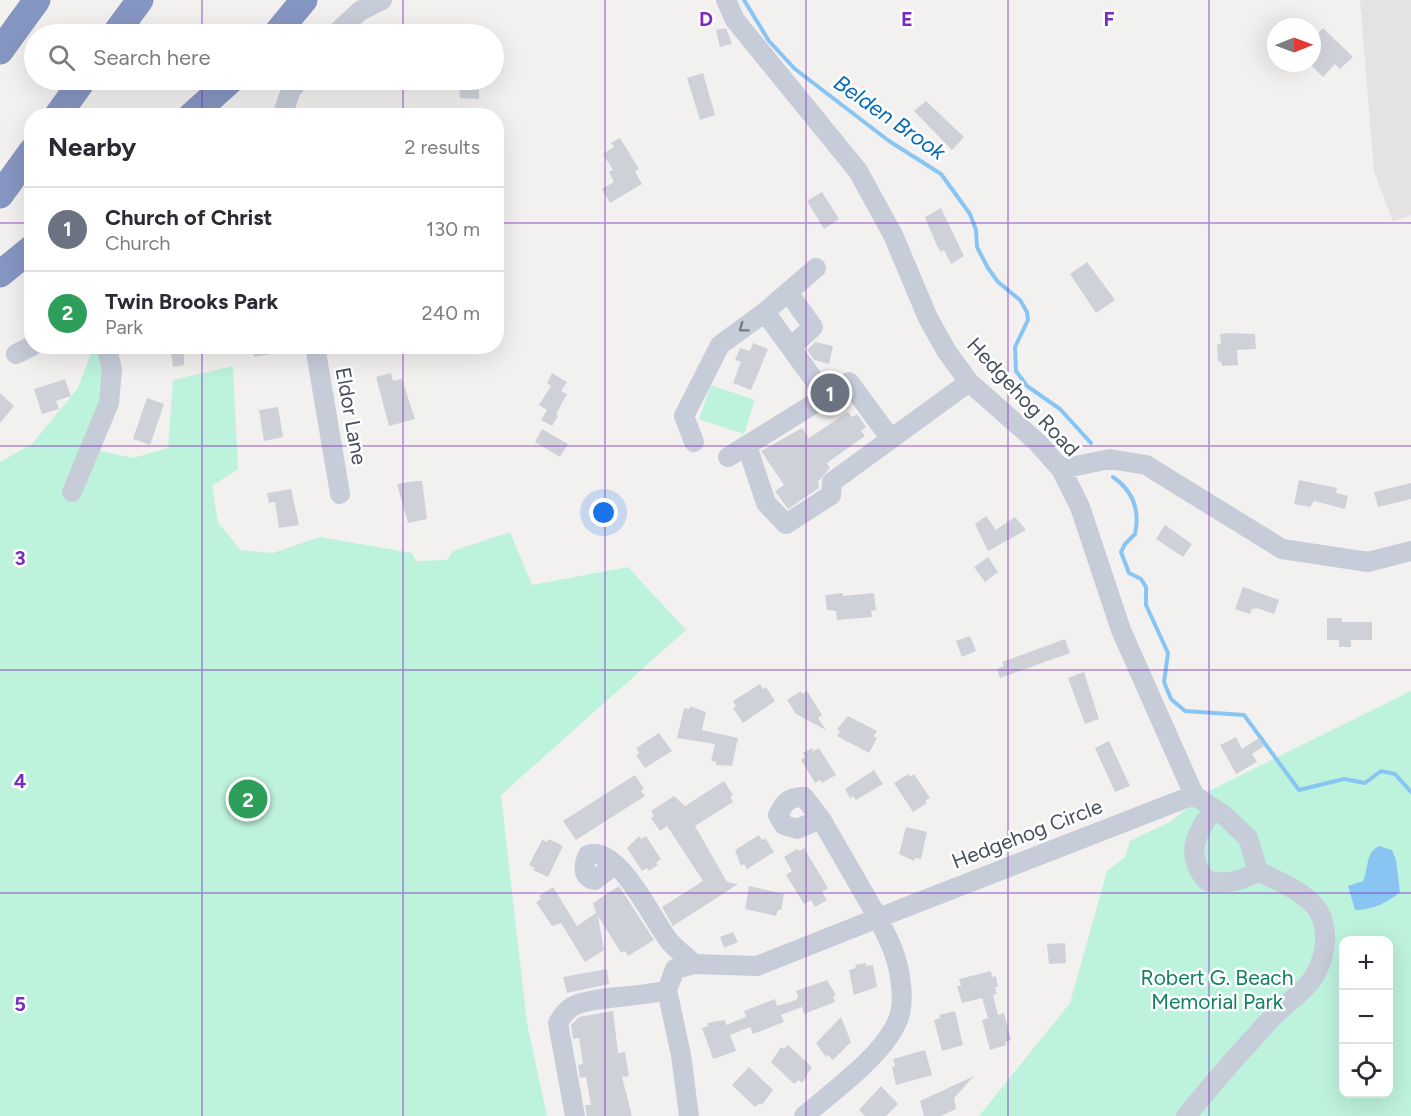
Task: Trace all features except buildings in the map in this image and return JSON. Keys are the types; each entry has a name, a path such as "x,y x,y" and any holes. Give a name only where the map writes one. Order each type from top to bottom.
{"highway":[{"path":"0,42 26,0"},
{"path":"0,51 37,0"},
{"path":"122,24 140,0"},
{"path":"284,24 304,0"},
{"path":"63,108 76,90"},
{"path":"200,108 220,90"},
{"path":"0,195 24,162"},
{"path":"0,274 24,254"}],"street":[{"path":"346,24 360,11 382,0"},
{"name":"Hedgehog Road","path":"726,0 742,29 858,171 893,235 928,318 947,352 969,382 1038,442 1061,469 1083,516 1121,630 1194,795"},
{"path":"285,108 291,90"},
{"path":"694,442 684,416 720,345 765,312 816,268"},
{"path":"788,292 813,327 792,347"},
{"path":"765,312 825,395"},
{"path":"72,492 109,403 112,369 108,354"},
{"name":"Eldor Lane","path":"316,354 340,494"},
{"path":"728,458 849,382 891,439"},
{"path":"747,446 766,503 786,524 831,495 832,482 969,382"},
{"path":"1061,469 1110,459 1146,465 1282,549 1368,562 1411,551"},
{"path":"1186,1116 1267,1023 1306,987 1324,956 1323,922 1312,903 1295,889 1258,872 1248,838 1220,813 1194,795"},
{"name":"Hedgehog Circle","path":"694,964 757,966 1194,795"},
{"path":"1220,813 1200,826 1194,848 1196,868 1207,881 1226,884 1242,880 1258,872"},
{"path":"804,1116 856,1071 888,1039 899,1019 901,988 895,957 878,918 821,819"},
{"path":"614,865 633,885 670,941 694,964"},
{"path":"689,1116 681,1055 667,990 675,969 694,964"},
{"path":"575,1116 558,1023 566,1011 577,1004 649,995 667,990"}],"shaded area":[{"path":"1360,0 1411,0 1411,215 1393,222 1374,171"}],"green space":[{"path":"91,354 118,354 82,447 133,458 168,448 173,380 233,366 238,469 212,486 218,523 241,550 273,553 320,537 412,553 416,561 447,560 453,551 510,532 532,585 628,567 686,630 501,795 527,1023 547,1116 0,1116 0,462 32,444 77,389"},
{"path":"711,385 755,400 744,434 699,419"},
{"name":"Robert G. Beach Memorial Park","path":"1411,691 1411,1116 979,1116 1070,1003 1107,871 1125,857 1130,841 1170,822 1209,791"}],"water":[{"path":"1379,846 1392,850 1396,860 1400,892 1379,905 1355,910 1348,886 1363,881 1369,857"}],"waterway":[{"name":"Belden Brook","path":"744,0 769,41 795,69 889,141 941,174 970,214 976,230 977,247 988,268 998,282 1020,300 1027,312 1028,320 1015,347 1016,371 1027,386 1060,409 1091,443"},
{"name":"Belden Brook","path":"1113,477 1126,489 1136,510 1135,534 1121,552 1129,573 1141,579 1146,587 1146,605 1168,653 1164,682 1171,699 1185,711 1244,715 1299,790 1344,779 1365,783 1381,771 1395,774 1411,792"}],"place":[{"name":"Church of Christ","path":"830,393"},
{"name":"Twin Brooks Park","path":"248,799"}]}
